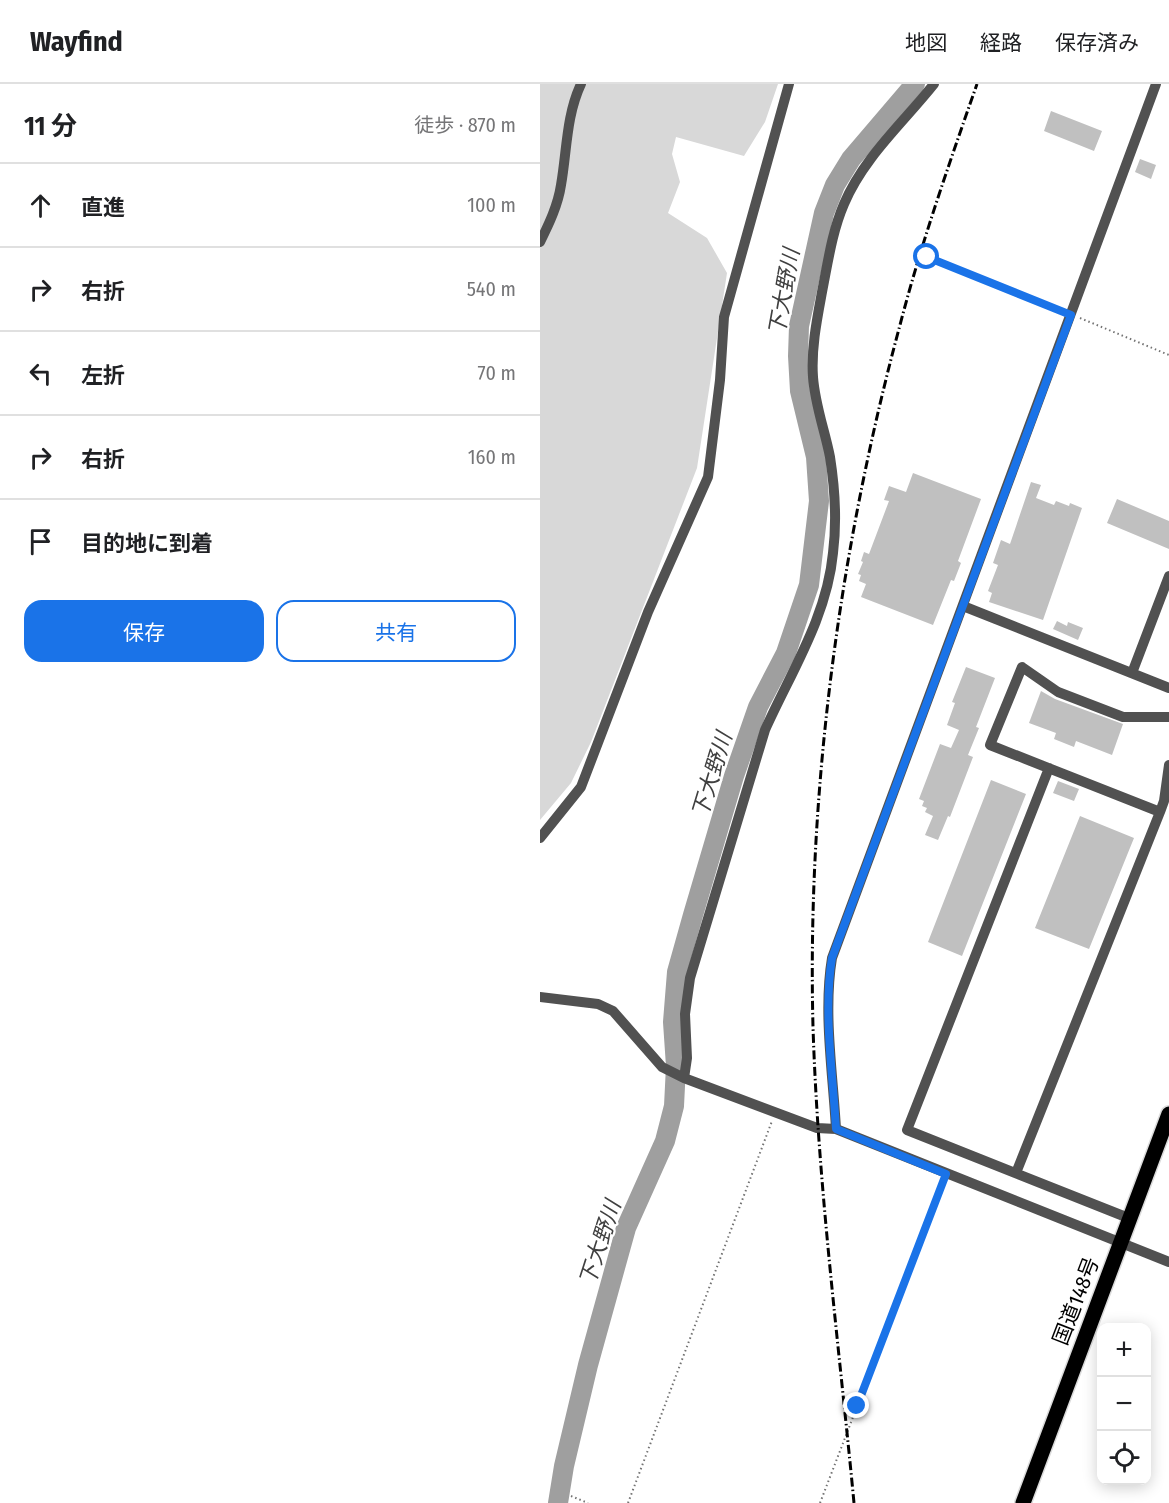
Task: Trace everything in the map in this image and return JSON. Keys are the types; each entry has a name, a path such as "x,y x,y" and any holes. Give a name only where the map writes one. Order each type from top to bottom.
{"highway":[{"name":"国道148号","path":"1023,1503 1169,1114"}],"street":[{"path":"540,242 554,212 561,186 572,105 580,84"},
{"path":"540,838 581,787 648,612 708,477 720,380 724,317 789,84"},
{"path":"684,1078 687,1058 685,1014 690,978 765,730 807,645 821,608 833,554 835,503 830,457 817,405 813,376 816,323 833,234 853,185 873,156 934,84"},
{"path":"836,1129 829,1008 832,958 1156,84"},
{"path":"1132,673 1169,576"},
{"path":"963,606 1169,688"},
{"path":"1160,812 990,745 1022,667 1058,692 1122,717 1169,717"},
{"path":"1016,1173 1160,812 1164,801 1169,765"},
{"path":"1049,768 907,1130 1131,1219"},
{"path":"540,997 598,1004 613,1011 662,1067 684,1078 817,1128 836,1129 1169,1263"}],"path":[{"path":"927,257 1169,355"},
{"path":"628,1503 775,1113"},
{"path":"820,1503 946,1174"},
{"path":"571,1496 588,1503"}],"shaded area":[{"path":"540,84 778,84 765,122 744,156 676,137 672,154 680,182 668,213 707,238 727,273 697,468 591,742 571,783 540,820"}],"building":[{"path":"1051,111 1102,131 1094,151 1044,131"},
{"path":"1140,159 1156,165 1151,179 1135,172"},
{"path":"913,473 981,499 958,561 961,563 954,581 951,580 933,625 861,597 866,584 859,581 861,575 858,574 863,562 861,561 864,552 869,554 889,501 884,500 889,486 906,492"},
{"path":"1031,482 1041,485 1036,498 1054,505 1056,501 1082,508 1043,620 989,602 992,593 988,591 998,565 993,563 1001,540 1010,544"},
{"path":"1117,499 1169,521 1169,549 1107,523"},
{"path":"1057,621 1067,626 1068,622 1083,628 1078,640 1053,629"},
{"path":"966,667 995,678 968,755 973,757 950,817 948,816 938,840 925,835 933,816 925,812 927,808 922,806 924,801 919,799 940,744 951,748 959,730 947,725 955,703 952,702"},
{"path":"1041,691 1055,699 1123,724 1112,755 1076,741 1074,747 1054,739 1056,733 1029,723"},
{"path":"991,780 1026,794 962,956 928,942"},
{"path":"1058,781 1079,789 1074,801 1053,793"},
{"path":"1080,816 1134,838 1089,949 1035,928"}],"waterway":[{"name":"下大野川","path":"558,1503 564,1466 588,1365 626,1228 665,1141 674,1106 676,1066 673,1022 677,972 734,776 758,707 786,653 809,585 819,501 816,457 800,391 799,326 824,213 835,185 851,159 915,84"}],"railway":[{"path":"854,1503 824,1206 813,1027 815,850 822,762 831,673 844,585 879,410 917,264 977,84"}],"route":[{"path":"857,1406 946,1174 836,1129 829,1008 832,958 1071,315 927,257"}]}
